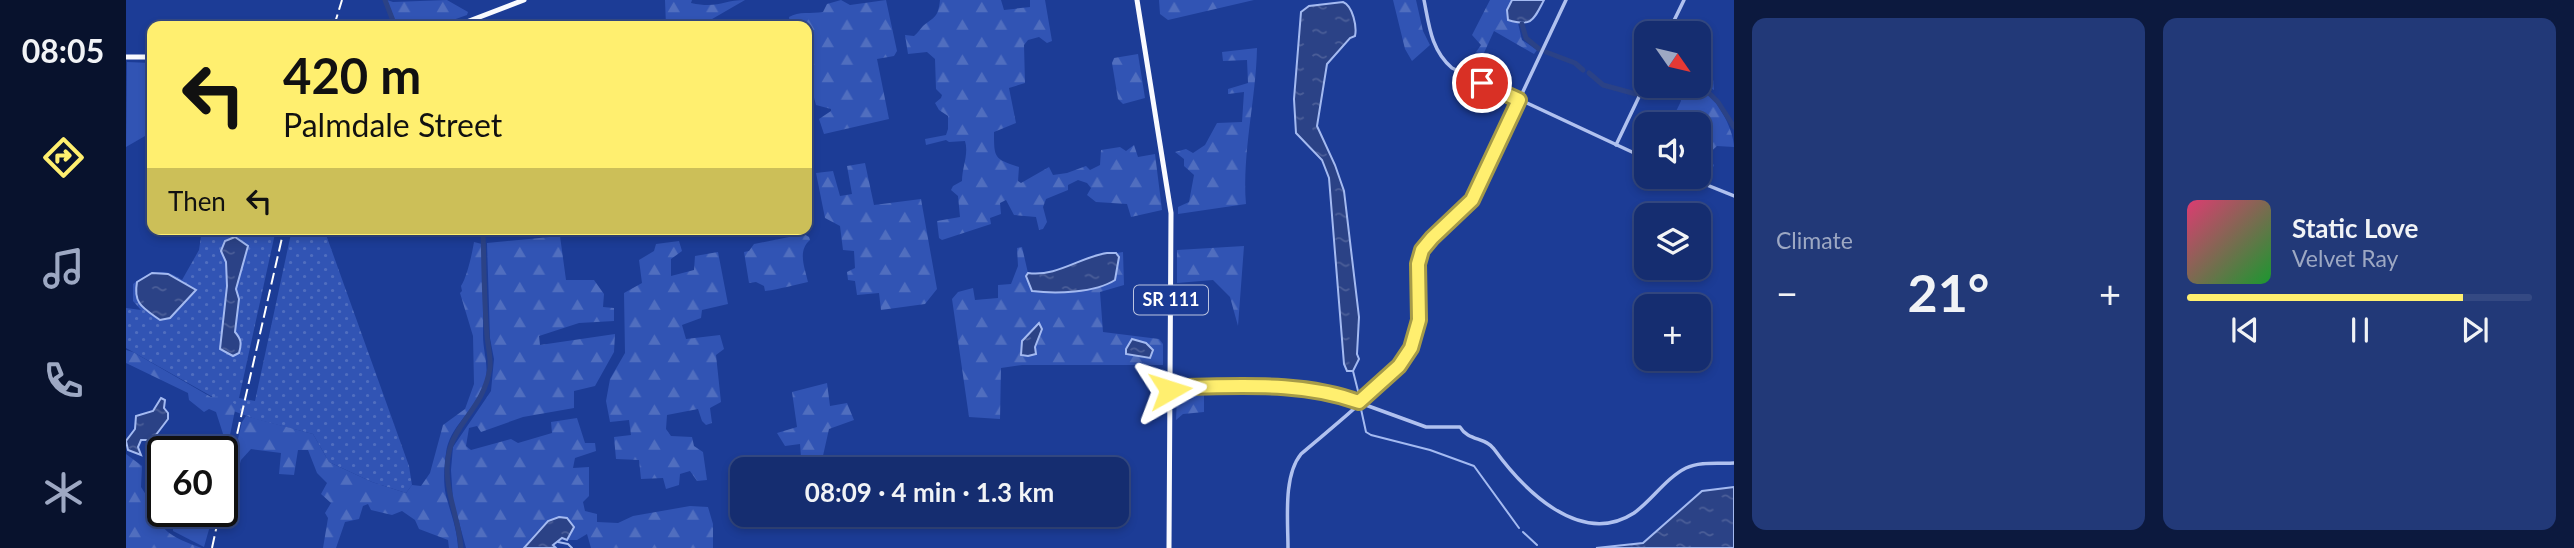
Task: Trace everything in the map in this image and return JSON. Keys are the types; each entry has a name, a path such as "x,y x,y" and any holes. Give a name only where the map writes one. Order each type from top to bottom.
{"main road":[{"path":"469,21 524,0"},
{"name":"SR 111","path":"1137,0 1170,206 1169,548"},
{"path":"126,57 147,57"}],"street":[{"path":"1424,0 1434,43 1444,61 1461,73 1634,153"},
{"path":"1288,548 1289,480 1293,466 1301,454 1399,366 1411,348 1420,313 1418,264 1422,250 1472,200 1566,0"},
{"path":"1674,21 1684,0"},
{"path":"1616,145 1638,98"},
{"path":"1711,187 1734,196"},
{"path":"1170,387 1307,388 1346,397 1426,427 1460,426 1467,436 1491,444 1520,482 1562,516 1592,523 1615,522 1633,513 1686,468 1700,464 1734,463"},
{"path":"1371,392 1373,407"},
{"path":"1346,397 1350,402 1349,411"}],"green space":[{"path":"387,0 447,0 468,12 467,15 450,21 395,21"},
{"path":"665,0 692,0 691,3 714,5 745,0 709,21 666,21"},
{"path":"841,0 850,5 886,0 897,51 894,56 877,59 889,119 824,134 819,119 831,109 816,105 812,94 812,21 789,21 789,17 801,13 823,12 827,4"},
{"path":"940,0 1001,0 1004,10 1030,7 1030,0 1045,0 1052,41 1047,43 1039,37 1028,40 1024,45 1025,83 1009,88 1016,123 994,132 995,152 1000,159 1019,167 1018,181 1021,183 1049,167 1053,175 1086,166 1090,170 1100,165 1101,150 1120,147 1126,151 1134,145 1138,157 1155,154 1162,210 1131,217 1127,204 1096,202 1087,195 1091,188 1087,183 1078,180 1068,185 1068,190 1046,199 1043,207 1047,222 1043,229 1039,230 1036,217 1014,215 1006,200 1000,203 1001,214 990,218 991,224 942,240 939,238 937,221 960,217 958,196 951,190 962,181 966,146 965,141 946,140 926,145 925,139 946,135 948,116 939,110 935,103 942,95 936,89 935,59 927,52 908,54 905,35 914,36 935,16"},
{"path":"1159,0 1254,0 1168,20 1160,14"},
{"path":"1393,0 1416,0 1423,31 1430,45 1412,61 1405,49"},
{"path":"1490,0 1512,0 1507,10 1508,20 1518,23 1522,40 1537,50 1534,54 1494,31 1483,55 1476,52 1481,45 1472,35"},
{"path":"1257,48 1247,146 1246,204 1178,214 1178,207 1189,202 1194,175 1184,166 1184,159 1175,152 1186,149 1193,153 1205,145 1217,123 1242,122 1244,92 1228,94 1228,89 1248,83 1247,60 1223,61 1222,52"},
{"path":"1138,54 1145,98 1123,104 1118,99 1112,63 1114,58"},
{"path":"127,62 147,63 147,135 126,147"},
{"path":"1680,98 1712,98 1727,121 1734,147 1717,146 1711,152 1711,112 1676,112"},
{"path":"865,163 874,205 921,199 937,289 925,304 881,310 879,293 857,295 855,281 848,280 847,272 855,268 854,251 843,250 840,226 825,218 816,173 833,171 840,196 852,194 847,166"},
{"path":"201,235 275,235 239,398 255,401 291,235 326,235 409,466 412,485 406,493 372,482 329,462 313,434 228,409 211,396 126,348 126,308 141,310 133,301 133,284 157,272 169,273 182,280 199,250"},
{"path":"799,235 809,237 803,254 808,282 765,291 764,286 756,282 749,283 744,252 749,251 754,244"},
{"path":"560,236 566,280 594,280 604,294 603,307 614,308 614,321 579,323 539,336 540,345 615,334 614,352 595,386 574,391 574,408 523,417 481,432 477,426 469,428 466,446 471,450 511,439 518,443 552,433 551,422 577,418 585,443 595,443 596,451 575,458 573,468 589,467 589,496 583,502 585,511 597,514 597,522 618,523 633,516 690,506 708,507 713,524 713,548 591,548 587,534 577,540 567,540 572,533 538,530 524,548 466,548 453,500 451,470 453,447 491,391 494,359 490,338 487,243"},
{"path":"679,241 682,251 671,259 671,276 694,270 695,256 718,252 728,304 702,310 701,318 682,325 686,339 720,335 724,349 716,355 721,402 710,408 712,423 706,425 698,409 667,415 666,429 671,436 692,437 694,446 703,452 707,480 697,481 690,471 680,474 679,485 666,489 663,478 641,479 639,460 616,459 614,437 631,435 629,420 610,422 606,401 610,379 625,353 624,293 642,283 639,260 654,251 656,244"},
{"path":"474,242 482,244 486,375 479,396 448,444 444,475 458,548 449,548 448,540 419,529 415,520 402,511 392,515 371,510 368,504 363,506 359,519 345,522 336,548 323,548 328,518 325,513 331,503 321,494 327,483 317,473 308,450 298,450 294,475 279,474 281,453 251,449 241,460 238,470 238,439 242,422 246,416 313,434 329,462 372,482 406,493 412,485 421,486 430,473 443,425 465,409 474,384 473,336 460,293"},
{"path":"1244,246 1238,326 1230,297 1213,280 1177,283 1177,250"},
{"path":"1022,247 1028,273 1026,277 1032,291 1119,257 1117,253 1123,252 1124,285 1100,292 1103,332 1159,339 1163,344 1163,365 1022,365 1001,368 1000,419 969,417 952,299 958,292 973,288 975,300 998,298 998,285 1011,284 1018,266 1017,248"},
{"path":"126,350 211,397 224,396 236,405 230,436 224,436 216,412 209,409 204,412 189,400 188,393 126,363"},
{"path":"827,383 830,406 847,403 854,420 829,429 823,457 801,457 800,444 785,446 777,433 797,427 792,392"},
{"path":"1182,393 1204,393 1204,412 1183,414 1176,420 1177,398"},
{"path":"126,454 142,466 141,487 147,496 147,527 163,527 179,539 202,548 126,548"},
{"path":"173,527 210,527 204,547 173,531"}],"water":[{"path":"1512,0 1544,0 1534,17 1522,23 1508,20 1507,10"},
{"path":"1343,2 1354,17 1355,36 1350,38 1327,64 1317,126 1344,191 1359,317 1359,359 1353,371 1347,371 1344,364 1329,178 1322,160 1296,133 1294,99 1301,12 1309,6"},
{"path":"235,237 248,246 236,289 239,299 235,332 240,339 240,346 239,353 233,356 220,349 227,286 226,262 221,251 225,241"},
{"path":"1107,253 1116,253 1119,257 1115,280 1097,288 1063,292 1032,291 1026,276 1028,273 1049,272"},
{"path":"152,273 168,274 196,290 170,318 160,320 144,309 138,301 137,282"},
{"path":"1039,323 1042,329 1035,347 1036,354 1021,355 1022,341"},
{"path":"1132,339 1146,343 1153,350 1150,358 1126,354"},
{"path":"161,398 165,400 164,408 168,419 155,436 147,436 147,440 141,440 138,447 141,455 128,450 126,441 135,429 136,416 153,411"},
{"path":"1734,487 1734,548 1596,548 1643,543 1702,491"},
{"path":"559,517 567,518 574,527 567,540 562,538 553,545 556,548 524,548 548,521"}],"waterway":[{"path":"385,0 393,21"},
{"path":"1522,24 1526,38 1539,49"},
{"path":"1546,52 1575,63 1583,70"},
{"path":"1589,73 1603,85 1634,93"},
{"path":"1712,96 1734,127"},
{"path":"461,548 447,474 454,438 477,402 490,368 483,235"},
{"path":"1353,371 1359,395"},
{"path":"1361,409 1366,432 1371,435 1430,450 1474,466 1519,528"},
{"path":"1523,532 1537,545"},
{"path":"558,542 568,544 572,548"}],"railway":[{"path":"336,21 342,0"},
{"path":"237,436 283,235"},
{"path":"212,548 217,527"}],"route":[{"path":"1170,390 1170,387 1292,387 1330,392 1359,402 1399,366 1411,348 1418,328 1418,264 1422,250 1427,242 1472,200 1519,100 1482,83"}]}
